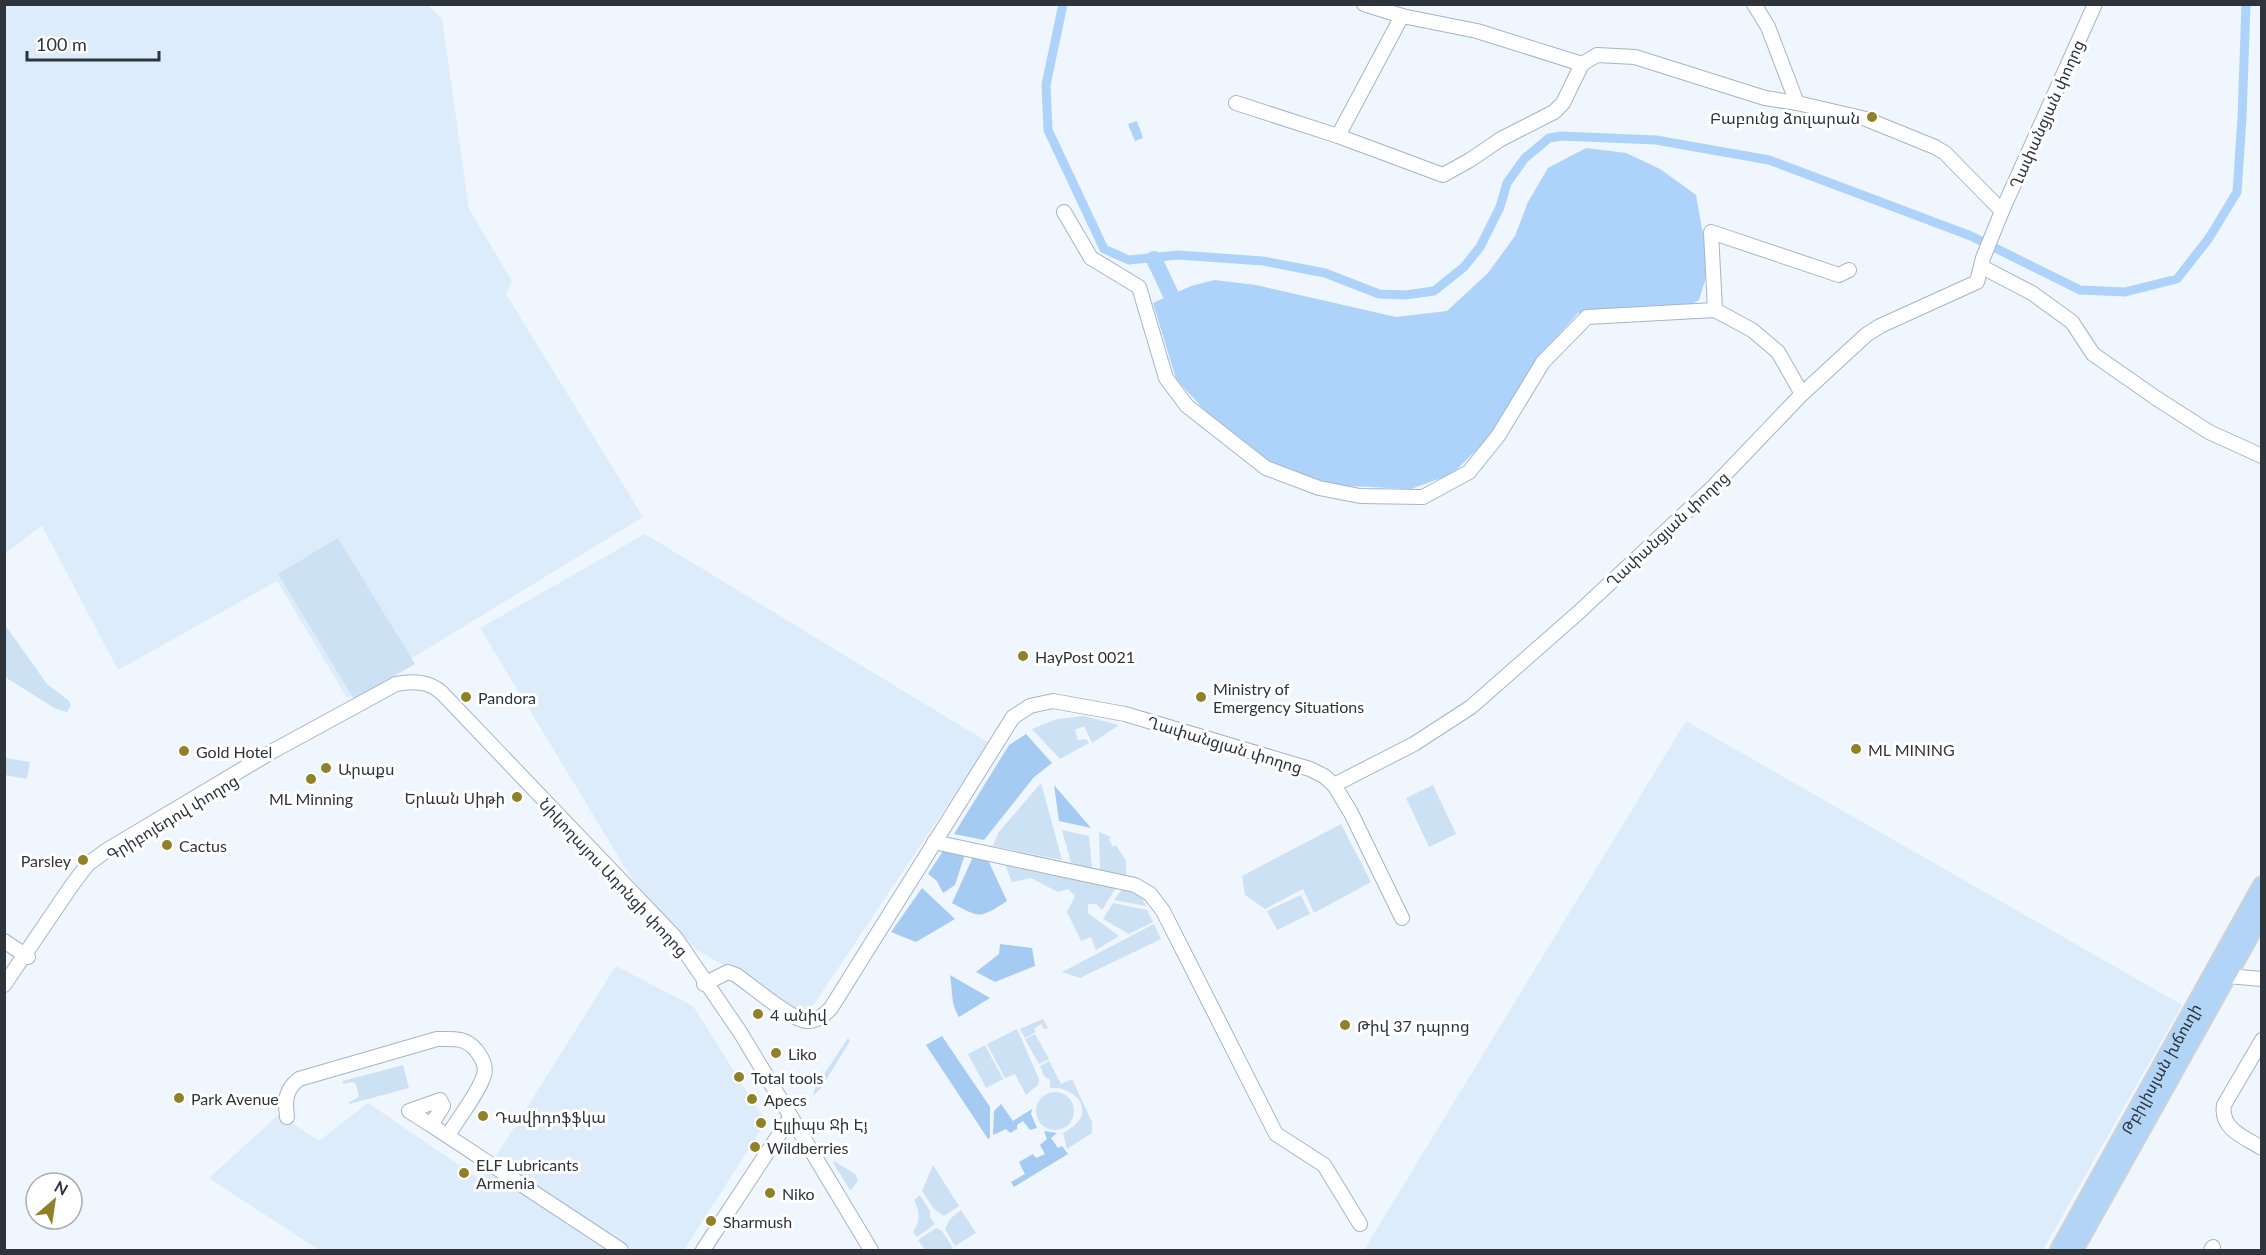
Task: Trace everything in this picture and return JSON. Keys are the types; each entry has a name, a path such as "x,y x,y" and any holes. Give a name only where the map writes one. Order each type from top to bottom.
{"main road":[{"name":"Թբիլիսյան խճուղի","path":"2074,1251 2203,1004 2262,885"},
{"name":"Թբիլիսյան խճուղի","path":"2058,1251 2203,1004 2227,976 2262,914"}],"street":[{"path":"1364,4 1402,16 1477,31 1582,64"},
{"path":"1754,4 1768,27 1797,103"},
{"name":"Ղափանցյան փողոց","path":"705,983 728,972 736,975 796,1018 808,1021 821,1018 831,1008 1013,717 1030,706 1053,701 1125,714 1296,764 1324,776 1334,785 1414,744 1471,707 1579,612 1713,487 1803,394 1866,335 1880,326 1977,282 1982,262 2002,211 2095,4"},
{"path":"1338,136 1402,16"},
{"path":"1236,103 1338,136 1443,175 1501,139 1554,112 1563,103 1582,64 1597,55 1635,57 1765,98 1866,119 1935,147 1945,153 2002,211"},
{"path":"1064,212 1091,258 1139,287 1166,378 1187,406 1266,468 1319,488 1360,496 1423,497 1468,472 1498,436 1543,362 1587,317 1715,310 1752,330 1778,352 1803,394"},
{"path":"1715,310 1711,232 1839,275 1849,270"},
{"path":"1982,262 2032,293 2072,322 2093,354 2156,398 2209,432 2262,456"},
{"name":"Գրիբոյեդով փողոց","path":"4,985 88,864 107,850 273,751 389,688 404,683 421,685"},
{"name":"Նիկողայոս Ադոնցի փողոց","path":"421,685 436,693 675,937 871,1251"},
{"path":"1334,785 1351,813 1402,918"},
{"path":"934,842 1135,885 1150,894 1162,908 1276,1134 1324,1165 1360,1224"},
{"path":"4,941 26,955"},
{"name":"Գրիբոյեդով փողոց","path":"4,993 26,955"},
{"path":"2227,976 2262,980"},
{"path":"287,1117 285,1100 291,1085 299,1079 438,1039 456,1038 470,1043 478,1053 484,1063 484,1074 448,1135"},
{"path":"2262,1040 2224,1105 2223,1113 2229,1128 2262,1148"},
{"path":"703,1251 790,1122"},
{"path":"710,1251 790,1122"},
{"name":"Նիկողայոս Ադոնցի փողոց","path":"790,1122 866,1251"},
{"path":"431,1125 621,1251"}],"shaded area":[{"path":"5,5 428,5 442,19 469,209 512,281 506,294 643,517 347,698 277,581 118,670 42,526 5,553"},
{"path":"1137,121 1143,138 1135,141 1128,124"},
{"path":"1586,148 1626,153 1660,169 1696,195 1709,268 1699,300 1683,309 1633,307 1578,313 1540,356 1499,428 1452,474 1411,489 1327,485 1286,475 1211,417 1176,379 1153,303 1191,286 1215,280 1256,285 1396,317 1447,311 1488,273 1515,236 1528,202 1548,168"},
{"path":"645,534 989,743 804,1019 737,972 696,950 632,879 480,628"},
{"path":"338,538 415,664 354,699 278,574"},
{"path":"5,625 47,684 68,700 71,705 67,712 56,709 5,677"},
{"path":"1084,716 1119,725 1092,743 1084,726 1075,730 1078,740 1086,739 1089,743 1060,759 1032,729 1057,719"},
{"path":"1686,721 2182,1005 2043,1250 1364,1250"},
{"path":"1026,734 1052,763 1034,777 984,840 954,834 1009,745"},
{"path":"6,758 30,762 27,779 5,775"},
{"path":"1041,783 1062,860 993,846 998,833"},
{"path":"1054,785 1091,828 1059,821"},
{"path":"1433,785 1456,834 1429,847 1406,798"},
{"path":"1341,824 1371,882 1314,913 1303,889 1265,909 1245,895 1242,876"},
{"path":"1062,830 1089,836 1092,868 1071,863"},
{"path":"1099,832 1111,837 1109,839 1113,847 1116,845 1126,861 1126,875 1100,870"},
{"path":"943,851 965,854 955,885 943,893 937,881 928,874"},
{"path":"986,856 1007,901 991,911 975,914 952,903 973,857"},
{"path":"1005,865 1117,886 1102,910 1096,904 1088,904 1088,913 1119,936 1096,950 1091,937 1081,941 1067,912 1075,896 1068,889 1058,892 1031,878 1012,882"},
{"path":"922,888 955,919 916,942 891,932"},
{"path":"1123,888 1139,892 1146,906 1114,900"},
{"path":"1301,895 1310,914 1277,930 1267,911"},
{"path":"1113,903 1147,910 1153,922 1129,934 1103,919"},
{"path":"1154,924 1161,939 1080,978 1062,972"},
{"path":"1000,944 1032,948 1035,966 995,982 976,972 999,954"},
{"path":"616,966 693,1006 766,1122 684,1250 319,1250 209,1178 285,1109 282,1116 319,1141 368,1103 481,1180"},
{"path":"950,975 990,998 959,1017 953,1002"},
{"path":"1043,1019 1048,1028 1044,1029 1041,1024 1034,1029 1036,1032 1025,1038 1020,1029"},
{"path":"1017,1029 1039,1079 1038,1085 1026,1095 1015,1074 1005,1078 987,1044"},
{"path":"1035,1034 1049,1059 1039,1064 1025,1039"},
{"path":"942,1036 990,1107 990,1138 988,1139 926,1045"},
{"path":"848,1038 850,1041 821,1088 813,1096 815,1088"},
{"path":"985,1045 1003,1079 986,1088 968,1054"},
{"path":"1049,1061 1061,1084 1072,1079 1092,1122 1092,1133 1067,1149 1063,1133 1073,1127 1081,1117 1081,1105 1078,1099 1069,1092 1050,1088 1050,1080 1044,1076 1040,1066"},
{"path":"403,1065 409,1088 349,1104 359,1097 356,1084 352,1082 343,1084 343,1081"},
{"path":"1055,1092 1068,1098 1074,1111 1068,1124 1055,1130 1042,1124 1036,1111 1042,1098"},
{"path":"1001,1104 1013,1121 1032,1109 1031,1114 1037,1128 1030,1130 1023,1121 1017,1125 1017,1129 1010,1133 1006,1129 993,1135 994,1111"},
{"path":"1044,1131 1057,1133 1051,1138 1058,1148 1062,1146 1068,1154 1014,1187 1011,1182 1025,1174 1019,1162 1033,1154 1036,1158 1045,1154 1040,1145 1047,1139"},
{"path":"834,1161 855,1174 858,1180 852,1189 850,1190 833,1163"},
{"path":"933,1165 959,1206 944,1216 934,1209 922,1191"},
{"path":"920,1195 935,1224 917,1237 913,1232 919,1216 914,1200"},
{"path":"961,1210 976,1233 955,1246 945,1229 950,1219"},
{"path":"936,1228 942,1231 953,1248 925,1250 918,1240"}],"waterway":[{"path":"1063,4 1046,85 1048,130 1104,249 1129,260 1178,255 1263,261 1325,273 1379,294 1405,295 1434,291 1464,267 1480,247 1500,207 1507,183 1525,158 1549,138 1561,136 1656,140 1769,160 1971,236 2080,290 2125,292 2177,279 2209,238 2237,192 2246,4"},
{"path":"1154,259 1171,295"}],"place":[{"name":"Բաբունց ձուլարան","path":"1872,117"},
{"name":"HayPost 0021","path":"1023,656"},
{"name":"Pandora","path":"466,697"},
{"name":"Ministry of Emergency Situations","path":"1201,697"},
{"name":"ML MINING","path":"1856,749"},
{"name":"Gold Hotel","path":"184,751"},
{"name":"Արաքս","path":"326,768"},
{"name":"ML Minning","path":"311,779"},
{"name":"Երևան Սիթի","path":"517,797"},
{"name":"Cactus","path":"167,845"},
{"name":"Parsley","path":"83,860"},
{"name":"4 անիվ","path":"758,1014"},
{"name":"Թիվ 37 դպրոց","path":"1345,1025"},
{"name":"Liko","path":"776,1053"},
{"name":"Total tools","path":"739,1077"},
{"name":"Park Avenue","path":"179,1098"},
{"name":"Apecs","path":"752,1099"},
{"name":"Դավիդոֆֆկա","path":"483,1116"},
{"name":"Էլլիպս Ջի Էյ","path":"761,1123"},
{"name":"Wildberries","path":"755,1147"},
{"name":"ELF Lubricants Armenia","path":"464,1173"},
{"name":"Niko","path":"770,1193"},
{"name":"Sharmush","path":"711,1221"}]}
